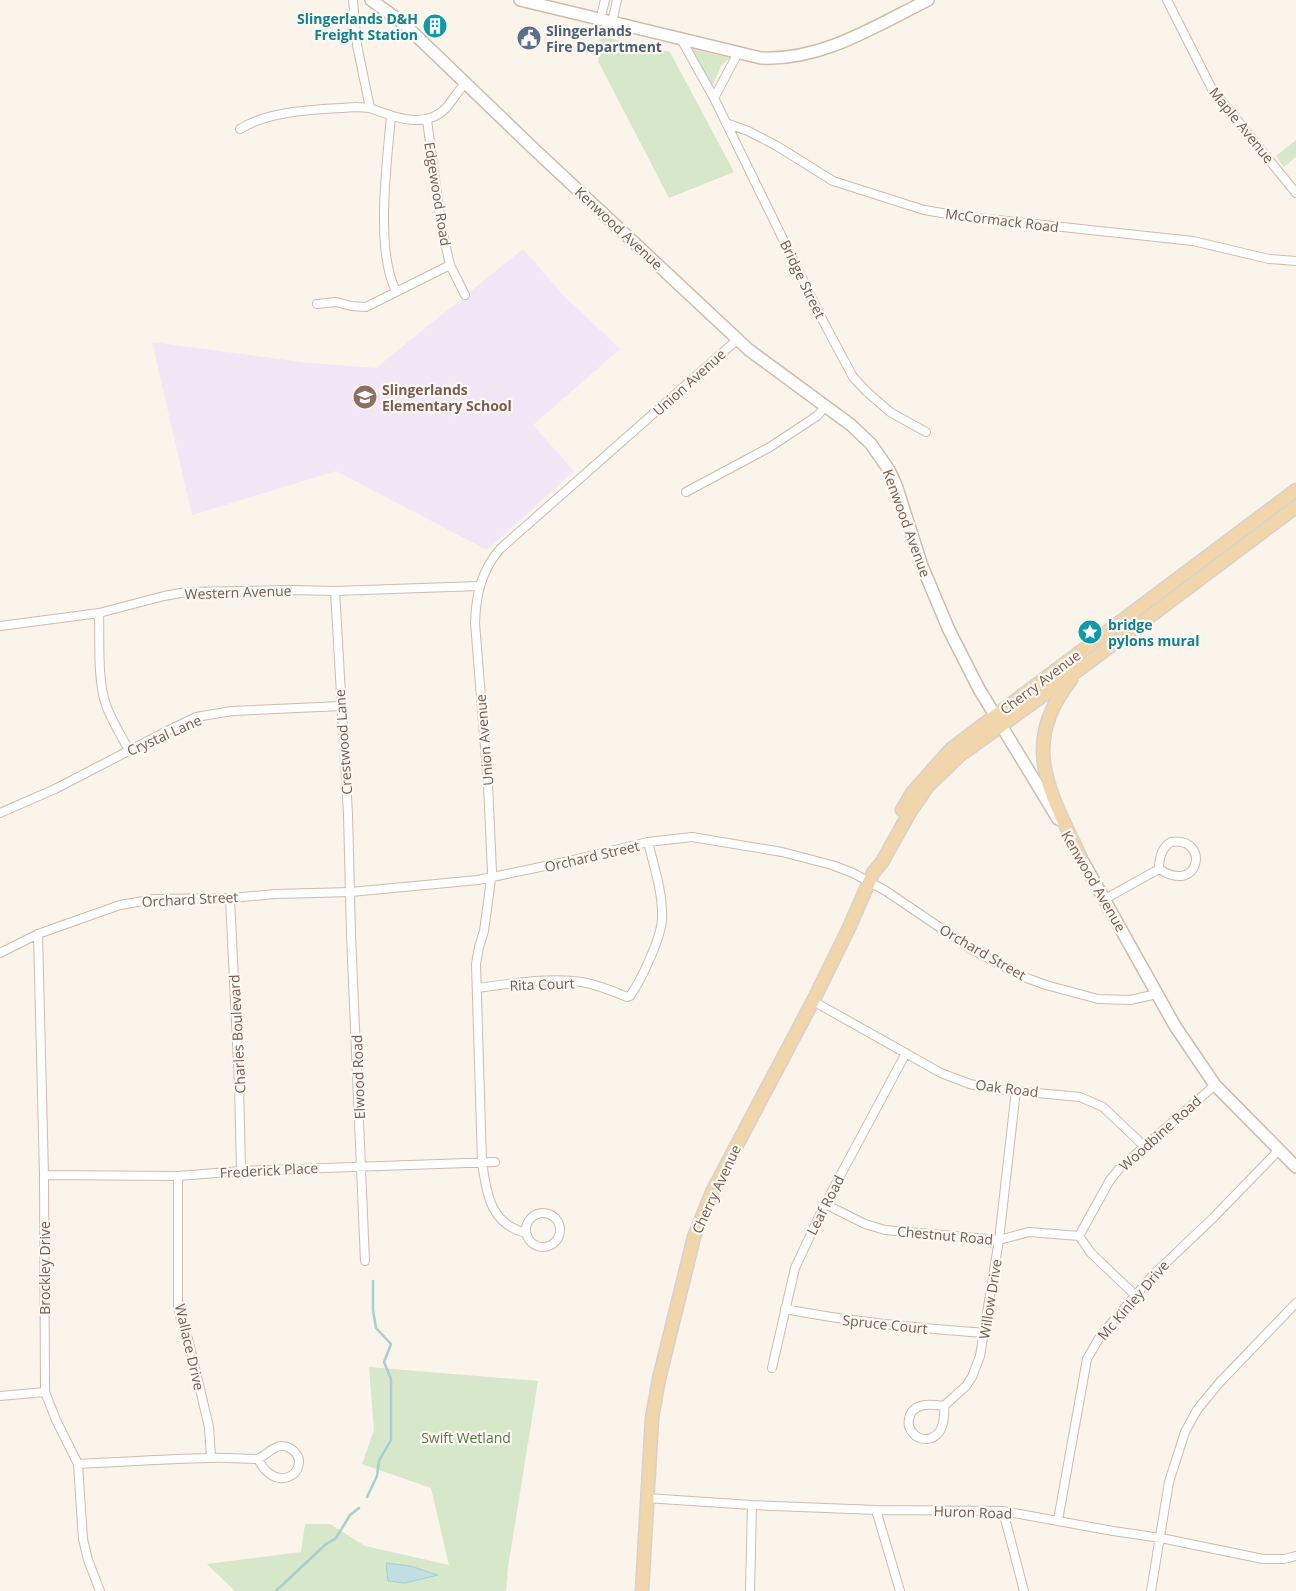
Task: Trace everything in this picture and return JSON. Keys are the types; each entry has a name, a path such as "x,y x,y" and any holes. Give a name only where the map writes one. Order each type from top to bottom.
{"main road":[{"name":"Kenwood Avenue","path":"371,0 403,23 764,363 860,433 879,454 896,485 930,586 975,680 1105,899 1175,1026 1215,1084 1296,1167"},
{"path":"520,0 738,53 761,58 778,59 815,53 834,46 928,0"},
{"name":"Cherry Avenue","path":"642,1591 652,1418 659,1379 694,1237 712,1192 813,1001 848,930 871,877 928,786 998,720 1074,656 1296,490"},
{"name":"Cherry Avenue","path":"998,720 1084,666 1296,507"},
{"path":"1080,856 1048,784 1043,763 1043,742 1047,721 1055,703 1067,685 1084,666"}],"street":[{"path":"353,0 357,44 370,108"},
{"path":"600,20 605,0"},
{"path":"612,23 617,0"},
{"name":"Maple Avenue","path":"1167,0 1212,89 1296,193"},
{"name":"Bridge Street","path":"681,39 714,98 822,319 853,377 890,412 926,432"},
{"path":"714,98 738,53"},
{"path":"240,129 270,116 348,108 370,108 408,120 427,120 446,108 465,83"},
{"path":"391,116 384,193 385,245 391,282 396,291"},
{"name":"Edgewood Road","path":"427,120 440,224 450,265 465,295"},
{"name":"McCormack Road","path":"726,123 748,131 777,146 834,182 924,210 997,220 1193,241 1268,259 1296,261"},
{"path":"317,304 336,302 366,307 450,265"},
{"name":"Union Avenue","path":"526,1233 528,1221 537,1214 548,1213 558,1220 561,1231 556,1242 545,1247 535,1245 526,1233 513,1230 505,1224 492,1206 482,1162 476,964 478,947 484,931 492,872 488,784 475,623 479,586 491,560 500,549 738,339"},
{"path":"686,492 770,447 817,416 825,407"},
{"name":"Western Avenue","path":"0,626 99,613 164,596 207,590 335,591 479,586"},
{"name":"Crestwood Lane","path":"335,591 348,814 350,892"},
{"path":"99,613 104,698 129,750"},
{"name":"Crystal Lane","path":"0,813 55,789 184,722 232,711 341,706"},
{"name":"Orchard Street","path":"0,953 38,934 120,905 155,899 230,898 276,894 396,889 491,878 569,862 648,842 692,837 782,852 871,877 974,950 1021,976 1046,985 1098,999 1130,1000 1157,994"},
{"name":"Rita Court","path":"477,988 537,982 574,982 595,985 627,997 632,993 653,950 662,921 662,906 648,842"},
{"path":"1175,842 1185,843 1193,848 1197,862 1195,868 1188,874 1178,877 1159,869 1161,855 1168,844 1175,842"},
{"path":"1105,899 1159,869"},
{"name":"Elwood Road","path":"350,892 366,1261"},
{"name":"Charles Boulevard","path":"230,898 239,1084 241,1171"},
{"name":"Brockley Drive","path":"38,934 44,1175 45,1392 56,1420 78,1464 83,1539 88,1560 100,1591"},
{"name":"Oak Road","path":"813,1001 941,1073 970,1084 995,1089 1080,1097 1103,1107 1144,1146"},
{"name":"Leaf Road","path":"772,1368 795,1268 825,1204 906,1053"},
{"name":"Woodbine Road","path":"1079,1236 1110,1180 1119,1169 1215,1084"},
{"name":"Willow Drive","path":"944,1406 966,1386 972,1377 980,1356 999,1240 1016,1090"},
{"name":"Mc Kinley Drive","path":"1058,1520 1087,1359 1100,1335 1153,1275 1213,1218 1279,1150"},
{"name":"Frederick Place","path":"44,1175 178,1176 241,1171 495,1162"},
{"name":"Wallace Drive","path":"178,1176 178,1307 209,1427 211,1458"},
{"name":"Chestnut Road","path":"825,1204 865,1224 885,1230 999,1240 1029,1232 1079,1236"},
{"path":"1079,1236 1091,1253 1135,1295"},
{"path":"1152,1591 1169,1482 1185,1432 1197,1410 1220,1382 1296,1304"},
{"name":"Spruce Court","path":"785,1310 895,1326 985,1333"},
{"path":"0,1396 45,1392"},
{"path":"934,1404 944,1406 943,1422 938,1434 928,1439 922,1439 912,1433 908,1421 910,1414 915,1409 923,1405 934,1404"},
{"path":"78,1464 211,1458 258,1459 274,1448 282,1446 290,1448 296,1453 299,1460 295,1472 284,1478 270,1474 263,1468 258,1459"},
{"name":"Huron Road","path":"646,1498 876,1510 1003,1511 1161,1538 1263,1559 1284,1559 1296,1556"},
{"path":"750,1591 752,1505"},
{"path":"876,1510 900,1591"},
{"path":"1003,1511 1024,1591"}],"shaded area":[{"name":"Slingerlands Elementary School","path":"523,249 563,295 620,349 533,425 574,471 487,550 336,471 192,515 152,342 309,363 376,368"}],"green space":[{"path":"601,36 670,52 734,172 669,198 598,61"},
{"path":"692,49 730,58 721,66 712,87"},
{"path":"1296,140 1296,157 1284,167 1276,156"},
{"name":"Swift Wetland","path":"369,1367 538,1381 508,1567 506,1591 235,1591 207,1564 301,1552 305,1524 330,1524 365,1546 449,1565 431,1488 362,1464 374,1430"}],"water":[{"path":"386,1563 410,1566 438,1575 405,1583 388,1581"}],"waterway":[{"path":"367,1497 377,1476 379,1461 391,1440 391,1379 384,1362 391,1344 376,1328 373,1310 373,1281"},
{"path":"276,1591 325,1545 336,1538 350,1515 359,1508"}],"place":[{"name":"Slingerlands D&H Freight Station","path":"435,26"},
{"name":"Slingerlands Fire Department","path":"529,38"},
{"name":"Slingerlands Elementary School","path":"365,397"},
{"name":"bridge pylons mural","path":"1090,632"}]}
